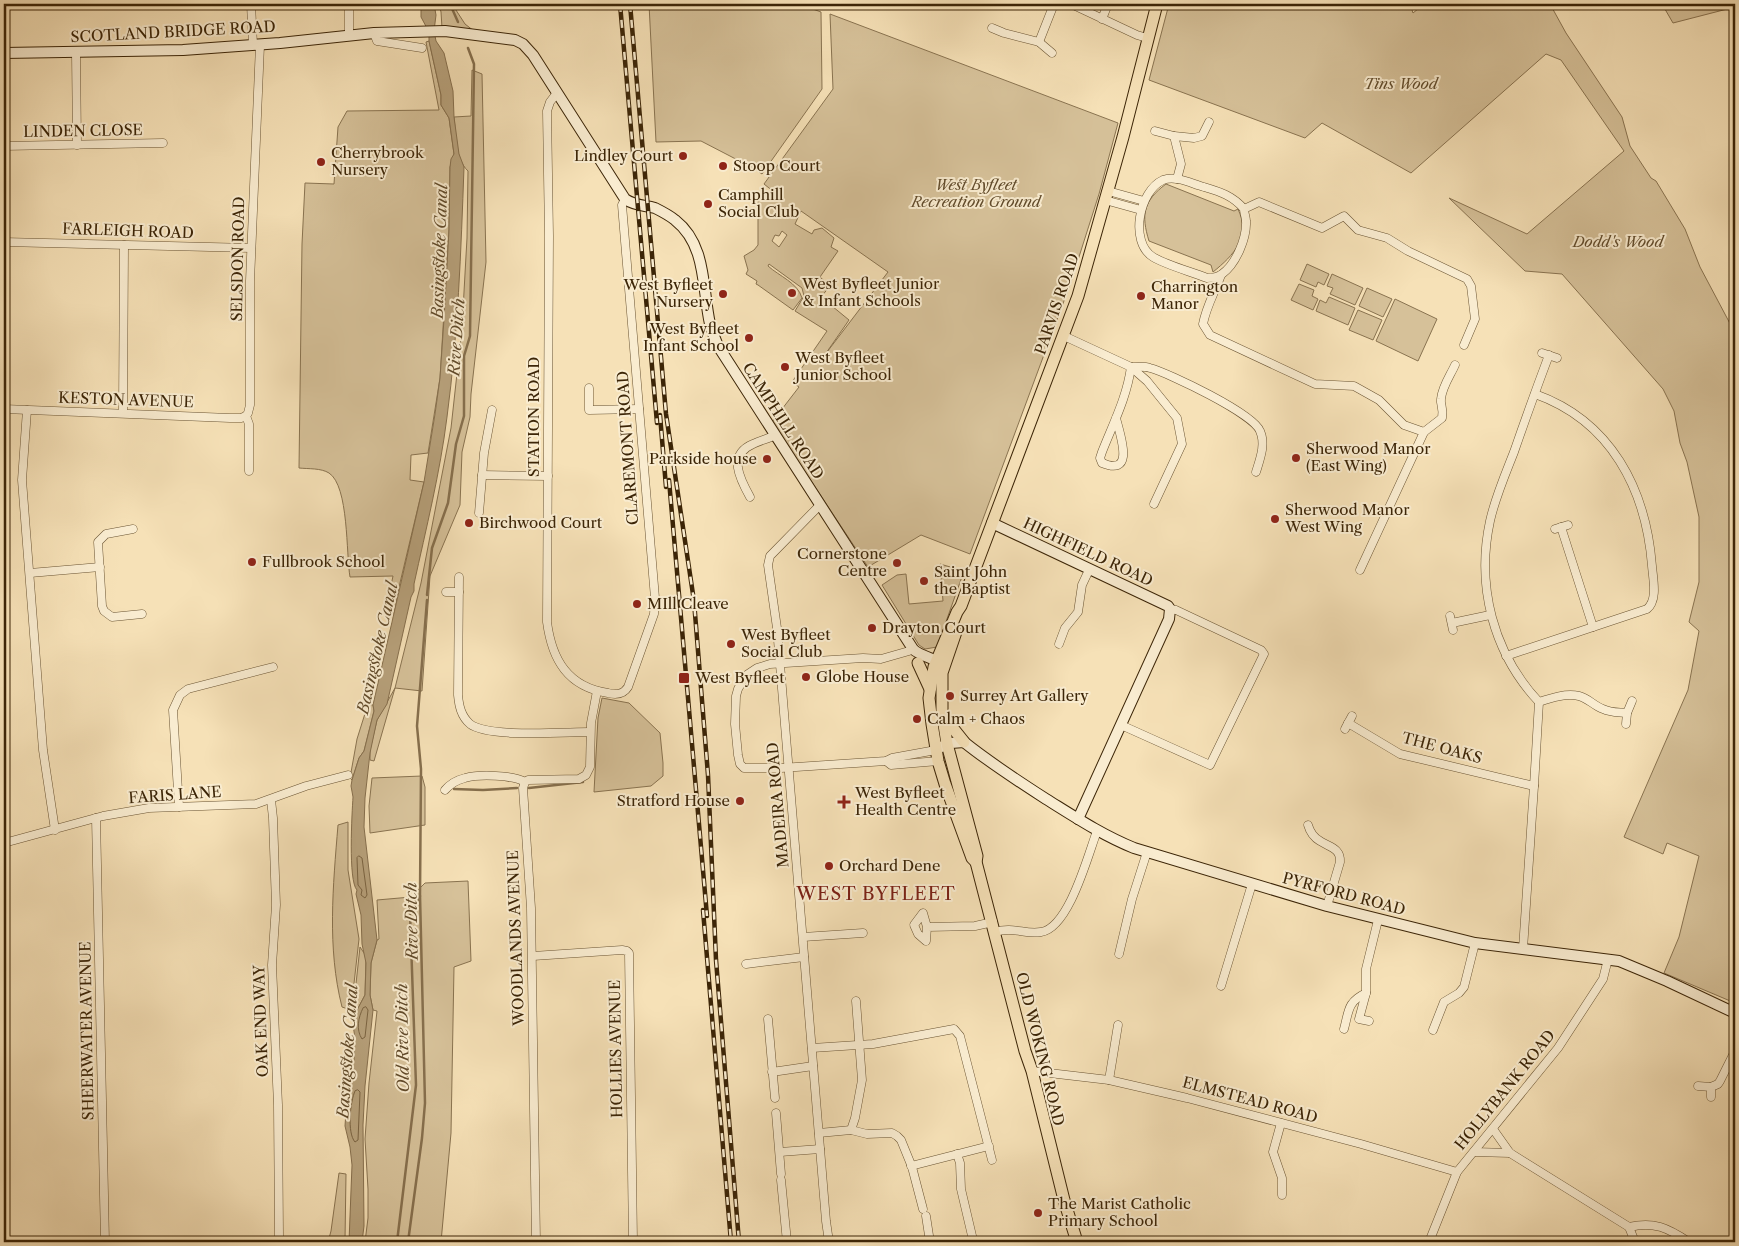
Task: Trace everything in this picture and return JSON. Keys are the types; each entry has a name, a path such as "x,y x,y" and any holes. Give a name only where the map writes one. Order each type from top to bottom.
{"main road":[{"name":"PARVIS ROAD","path":"939,666 957,612 962,606 1078,296 1123,137 1157,4"},
{"path":"918,663 930,689"},
{"name":"OLD WOKING ROAD","path":"939,666 930,689 932,724 937,755 956,816 972,858 976,862 1022,1042 1032,1071 1062,1191 1077,1242"},
{"name":"OLD WOKING ROAD","path":"939,666 942,716 978,856 976,862"},
{"path":"942,716 965,743"}],"street":[{"name":"SELSDON ROAD","path":"249,472 249,424 246,416 250,405 251,248 260,57 256,45 251,4"},
{"path":"349,4 349,35"},
{"path":"1039,42 1054,4"},
{"path":"1071,4 1147,38"},
{"path":"1102,19 1108,4"},
{"path":"992,28 1039,42 1052,53"},
{"name":"SCOTLAND BRIDGE ROAD","path":"4,53 183,50 374,33 445,31 517,40 530,51 558,93"},
{"path":"374,33 377,41 422,48"},
{"path":"76,52 77,145"},
{"path":"558,93 625,199"},
{"name":"STATION ROAD","path":"558,93 550,102 547,111 549,236 547,622 560,664 569,676 580,684 597,691 618,694 626,690"},
{"path":"1155,131 1174,136 1194,138 1202,136 1209,122"},
{"path":"1174,136 1181,164 1176,179"},
{"name":"LINDEN CLOSE","path":"4,146 163,143"},
{"path":"1221,275 1207,278 1152,256 1144,246 1139,232 1141,210 1144,201 1154,188 1164,180 1176,179 1218,192 1236,200 1244,209 1246,221 1244,236 1237,256 1221,275 1215,293 1205,311 1203,324 1210,335 1315,384 1354,386 1379,400 1404,425 1424,432"},
{"path":"1106,195 1144,201"},
{"path":"1106,195 1141,210"},
{"name":"CLAREMONT ROAD","path":"625,199 622,205 645,502 655,598 654,614 647,637 626,690"},
{"name":"CAMPHILL ROAD","path":"625,199 634,205 654,208 663,212 678,223 688,234 696,248 702,267 710,324 718,346 918,663"},
{"path":"1244,209 1259,202 1322,228 1344,216 1358,230 1387,238 1408,251 1467,279 1471,286 1475,318 1464,345"},
{"name":"FARLEIGH ROAD","path":"4,242 251,248"},
{"path":"123,413 124,245"},
{"path":"4,320 4,336"},
{"path":"1064,336 1131,367 1147,381 1177,418 1182,444 1154,504"},
{"path":"1523,949 1539,702 1506,656 1490,615 1485,574 1486,546 1490,520 1549,355"},
{"path":"1360,570 1424,432 1442,418 1444,409 1440,402 1442,392 1455,365"},
{"path":"1116,418 1123,454 1122,461 1114,467 1102,463 1100,458 1128,385 1131,367"},
{"path":"1131,367 1150,368 1226,404 1252,420 1260,431 1262,455 1256,472"},
{"path":"589,388 589,410 639,408"},
{"path":"1506,656 1647,609 1652,604 1654,595 1651,560 1643,514 1636,493 1617,456 1598,434 1574,413 1535,394"},
{"name":"KESTON AVENUE","path":"4,409 230,418 246,416"},
{"path":"27,410 22,480 43,750 56,830"},
{"path":"479,513 484,453 492,410"},
{"path":"750,497 743,489 737,463 744,448 775,435"},
{"path":"482,475 548,476"},
{"name":"MADEIRA ROAD","path":"820,505 769,559 780,663 829,1242"},
{"name":"HIGHFIELD ROAD","path":"992,524 1261,650 1264,654 1210,765 1121,725"},
{"path":"1562,527 1593,627"},
{"path":"133,529 106,534 98,542 104,612 112,617 142,615"},
{"path":"30,573 100,567"},
{"path":"1059,644 1065,628 1078,612 1082,585 1089,570"},
{"path":"459,577 458,695 460,709 468,722 480,729 494,732 590,732"},
{"path":"446,592 458,592"},
{"path":"1078,820 1169,619 1170,609"},
{"path":"1452,623 1490,615"},
{"path":"909,647 881,659 863,658 780,663 757,668 742,679 736,696 736,739 739,759 744,768 886,761 892,758 937,755 949,749 955,742 965,743"},
{"name":"CAMPHILL ROAD","path":"909,647 939,666"},
{"path":"918,663 939,666"},
{"path":"179,807 173,710 180,695 188,689 273,668"},
{"path":"445,790 454,782 469,777 514,778 525,782 530,780 579,779 584,777 589,769 590,732 597,691"},
{"path":"1539,702 1555,697 1576,695 1610,712 1627,713"},
{"path":"1626,724 1627,713 1632,701"},
{"name":"THE OAKS","path":"1348,723 1400,754 1534,786"},
{"name":"PYRFORD ROAD","path":"965,743 998,768 1078,820 1121,843 1252,884 1378,920 1488,946 1608,959 1626,964 1735,1013"},
{"name":"FARIS LANE","path":"4,842 56,830 96,818 149,808 256,804 306,786 348,775"},
{"name":"WOODLANDS AVENUE","path":"525,782 523,791 531,908 536,1242"},
{"name":"OAK END WAY","path":"271,800 274,818 276,906 272,965 278,1105 279,1237 277,1242"},
{"name":"SHEERWATER AVENUE","path":"96,818 105,1242"},
{"path":"927,927 975,926 1047,931 1054,926 1070,903 1096,831"},
{"path":"1307,831 1337,850 1341,856 1326,906"},
{"path":"1123,950 1132,899 1147,852"},
{"path":"1221,986 1252,884"},
{"path":"1369,1021 1359,1019 1366,994 1366,969 1378,920"},
{"path":"803,937 862,933"},
{"path":"1437,1026 1444,1002 1459,993 1464,987 1475,943"},
{"name":"HOLLIES AVENUE","path":"532,956 622,950 626,950 629,953 632,1242"},
{"path":"4,955 4,980"},
{"path":"746,964 804,957"},
{"name":"HOLLYBANK ROAD","path":"1429,1242 1457,1172 1558,1048 1603,979 1608,959"},
{"path":"764,962 765,972"},
{"path":"1344,1029 1350,1004 1353,1000 1366,994"},
{"path":"851,1130 862,1080 856,1001"},
{"path":"768,1019 775,1098"},
{"path":"1110,1080 1118,1025"},
{"path":"812,1048 895,1041 949,1029 957,1031 960,1036 992,1160"},
{"path":"1698,1086 1711,1087 1720,1081 1735,1051"},
{"path":"772,1072 813,1066"},
{"name":"ELMSTEAD ROAD","path":"1032,1071 1110,1080 1187,1098 1457,1172"},
{"path":"1711,1087 1711,1096"},
{"path":"776,1113 787,1242"},
{"path":"1281,1123 1273,1152 1282,1178 1282,1195"},
{"path":"1493,1129 1510,1153 1629,1227 1635,1242"},
{"path":"819,1133 851,1130 867,1134 892,1133 897,1136 901,1140 911,1166 930,1242"},
{"path":"911,1166 989,1146"},
{"path":"780,1152 820,1149"},
{"path":"1474,1152 1510,1153"},
{"path":"957,1154 960,1163 961,1189 973,1240"},
{"path":"1629,1227 1654,1224 1674,1232 1689,1242"}],"green space":[{"path":"439,4 454,4 465,24 474,31 442,28"},
{"path":"649,4 799,4 821,12 822,89 762,174 701,141 656,142"},
{"path":"1169,4 1410,4 1413,13 1424,4 1550,4 1566,33 1622,117 1630,146 1651,178 1656,181 1685,229 1700,267 1735,333 1735,1003 1664,973 1679,937 1699,856 1667,843 1663,854 1624,837 1688,690 1699,631 1689,622 1699,582 1699,517 1687,462 1680,443 1674,411 1663,389 1562,274 1525,271 1449,198 1527,234 1624,151 1561,60 1546,54 1411,173 1322,123 1305,138 1149,80"},
{"path":"1662,4 1735,4 1735,7 1673,23"},
{"name":"West Byfleet Recreation Ground","path":"830,14 1118,123 1099,194 1071,282 970,554 921,535 868,567 772,422 799,387 792,382 827,331 795,311 804,296 802,288 769,264 768,266 797,288 800,293 802,298 793,310 756,284 757,281 746,274 748,270 744,256 758,245 758,199 762,193 774,192 764,184 833,89","holes":["801,211 888,272 824,356 849,320 821,297 830,286 820,277 838,251 831,247 834,238 822,228 814,230 812,234 795,224","782,231 787,235 779,247 772,241 775,235 779,236"]},
{"path":"429,41 441,95 441,105 449,118 454,154 450,167 449,230 440,378 428,453 411,455 410,480 424,482 394,615 387,605 393,576 350,577 346,521 340,492 335,480 326,471 299,468 302,244 305,183 334,184 338,127 347,111 439,110 426,42"},
{"path":"472,70 482,74 486,262 470,417 462,452 460,505 430,576 422,691 395,688 421,583 451,428 462,328 467,238 468,171 458,153 454,117 471,116"},
{"path":"1166,184 1234,211 1238,209 1243,228 1238,245 1228,259 1213,272 1211,265 1149,241 1145,224 1146,209 1153,196"},
{"path":"1307,264 1329,274 1324,285 1318,282 1316,287 1300,280"},
{"path":"1332,274 1363,288 1355,305 1330,294 1333,288 1327,286"},
{"path":"1299,284 1314,290 1312,296 1318,299 1313,310 1291,300"},
{"path":"1367,288 1392,299 1383,317 1359,306"},
{"path":"1329,297 1355,308 1348,325 1316,311 1320,300 1326,303"},
{"path":"1395,299 1437,319 1418,361 1376,341"},
{"path":"1358,310 1382,320 1373,340 1349,330"},
{"path":"940,564 964,571 937,647 925,649 919,645 882,585 897,575 906,574 909,604 943,601"},
{"path":"395,688 374,761 370,760 370,750 377,720"},
{"path":"602,698 629,703 660,733 663,776 651,786 594,792 598,718"},
{"path":"368,704 373,705 374,711 364,751 359,758 352,780 350,778 357,739"},
{"path":"422,776 425,787 425,825 370,833 369,806 372,778"},
{"path":"348,822 348,870 359,939 351,1010 342,1007 337,985 332,917 338,825"},
{"path":"468,881 471,961 454,967 451,1133 441,1242 365,1242 368,1218 368,1189 365,1139 377,1011 373,1010 370,995 371,963 377,940 379,939 377,900 411,897 425,883"},
{"path":"360,947 366,956 365,995 356,1012 353,1011"},
{"path":"339,1173 346,1174 345,1240 344,1242 328,1242 331,1231"}],"water":[{"path":"421,4 434,4 436,41 444,53 453,91 459,154 464,167 462,230 451,386 437,480 414,591 411,597 387,704 377,720 370,753 364,827 377,940 371,963 370,995 373,1010 363,1125 364,1226 362,1242 349,1242 352,1165 345,1126 347,1097 351,1088 354,1060 355,1038 353,1025 356,1012 365,995 366,963 362,944 361,915 352,874 353,797 351,786 359,758 364,751 374,711 373,705 424,482 440,378 449,230 450,167 454,154 449,118 441,105 441,95 429,41 429,32 421,17"}],"waterway":[{"name":"Rive Ditch","path":"450,4 458,22"},
{"name":"Rive Ditch","path":"427,595 432,548 448,503 456,444 464,416 464,356 470,336 474,64 468,48"},
{"name":"Rive Ditch","path":"408,1242 425,1103 420,895 421,769 417,726 427,600"},
{"path":"529,788 583,782"},
{"path":"454,789 517,788"},
{"name":"Old Rive Ditch","path":"397,1242 416,1085 410,913 420,896"}],"railway":[{"path":"620,4 657,423"},
{"path":"630,4 666,414 694,601 708,775 716,960 739,1242"},
{"path":"660,415 666,487"},
{"path":"669,480 707,916"},
{"path":"703,910 731,1242"}],"place":[{"name":"Lindley Court","path":"683,156"},
{"name":"Cherrybrook Nursery","path":"321,162"},
{"name":"Stoop Court","path":"723,166"},
{"name":"Camphill Social Club","path":"708,204"},
{"name":"West Byfleet Junior & Infant Schools","path":"792,293"},
{"name":"West Byfleet Nursery","path":"723,294"},
{"name":"Charrington Manor","path":"1141,296"},
{"name":"West Byfleet Infant School","path":"749,338"},
{"name":"West Byfleet Junior School","path":"785,367"},
{"name":"Sherwood Manor (East Wing)","path":"1296,458"},
{"name":"Parkside house","path":"767,459"},
{"name":"Sherwood Manor West Wing","path":"1275,519"},
{"name":"Birchwood Court","path":"469,523"},
{"name":"Fullbrook School","path":"252,562"},
{"name":"Cornerstone Centre","path":"897,563"},
{"name":"Saint John the Baptist","path":"924,581"},
{"name":"MIll Cleave","path":"637,604"},
{"name":"Drayton Court","path":"872,628"},
{"name":"West Byfleet Social Club","path":"731,644"},
{"name":"Globe House","path":"806,677"},
{"name":"West Byfleet","path":"684,678"},
{"name":"Surrey Art Gallery","path":"950,696"},
{"name":"Calm + Chaos","path":"917,719"},
{"name":"Stratford House","path":"740,801"},
{"name":"West Byfleet Health Centre","path":"844,802"},
{"name":"Orchard Dene","path":"829,866"},
{"name":"The Marist Catholic Primary School","path":"1038,1213"}],"district":[{"name":"WEST BYFLEET","path":"876,894"}],"park label":[{"name":"Tins Wood","path":"1401,84"},
{"name":"Dodd's Wood","path":"1618,242"}],"water label":[{"name":"Basingstoke Canal","path":"439,251"},
{"name":"Basingstoke Canal","path":"377,648"},
{"name":"Basingstoke Canal","path":"347,1051"}]}
